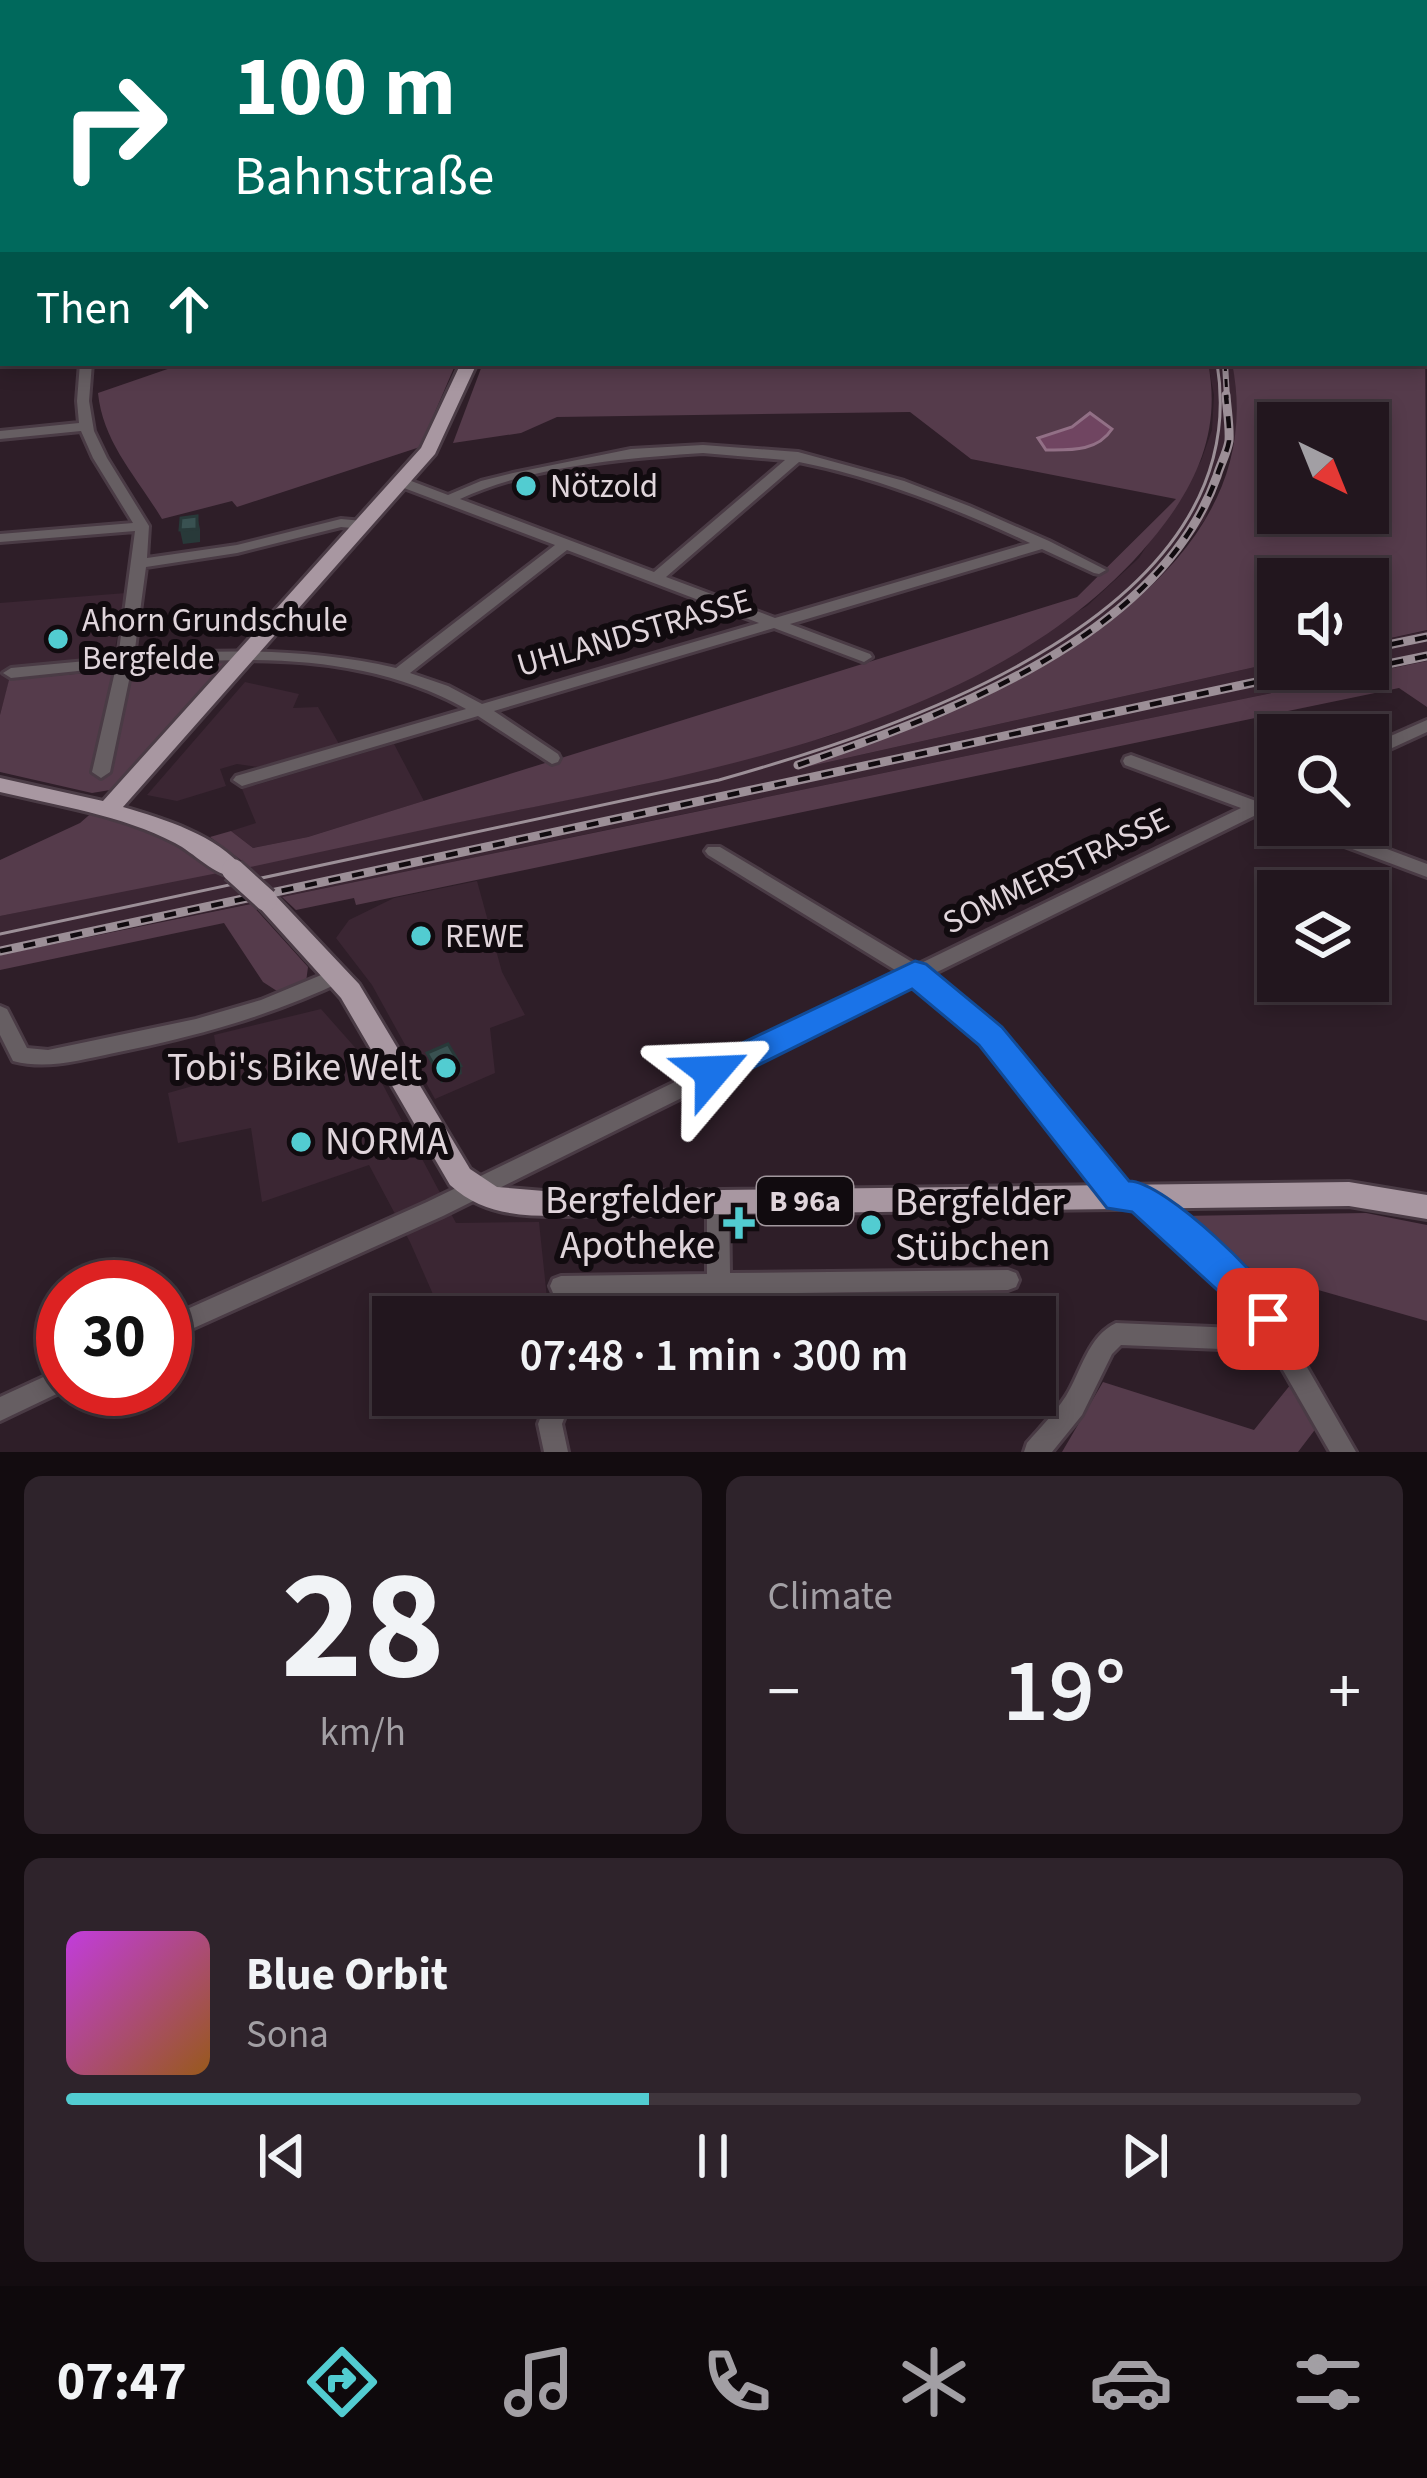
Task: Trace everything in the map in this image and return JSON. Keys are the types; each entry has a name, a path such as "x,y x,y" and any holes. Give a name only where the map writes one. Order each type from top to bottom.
{"main road":[{"path":"107,811 433,444 468,366"},
{"path":"0,785 107,811 192,842 233,870 338,975 399,1068 449,1161 473,1190"},
{"name":"B 96a","path":"473,1190 513,1203 1349,1194 1427,1207"}],"street":[{"path":"86,366 83,427 142,526 125,663 101,772"},
{"path":"0,435 83,427"},
{"path":"448,500 544,470 630,453 719,450 798,456 899,481 1099,570"},
{"path":"656,578 798,456"},
{"path":"401,482 864,657"},
{"path":"141,563 237,549 341,523 363,525"},
{"path":"0,538 142,526"},
{"path":"400,674 566,544"},
{"name":"UHLANDSTRASSE","path":"242,781 1044,544"},
{"path":"11,673 247,654 338,661 400,674 478,710 552,758"},
{"path":"1389,743 1427,725"},
{"path":"1131,761 1257,807"},
{"name":"SOMMERSTRASSE","path":"192,1318 473,1190 915,973 1257,816"},
{"path":"1361,846 1427,871"},
{"path":"714,851 915,973 990,1036 1130,1197 1251,1298 1282,1342 1344,1452"},
{"path":"0,1014 20,1055 48,1058 217,1024 286,1001 338,975"},
{"path":"717,1296 718,1201"},
{"path":"562,1286 1009,1280"},
{"path":"1036,1452 1073,1407 1104,1346 1116,1334 1282,1342"},
{"path":"0,1409 36,1392"},
{"path":"553,1416 556,1452"}],"shaded area":[{"path":"176,366 455,366 420,447 237,507 232,501 162,519 114,444 98,393"},
{"path":"482,366 1208,366 1211,385 1205,447 1189,486 1165,523 1107,587 1038,640 961,683 878,719 704,770 250,867 210,837 231,831 253,848 308,837 1077,597 1176,499 971,459 910,412 557,417 521,433 453,443"},
{"path":"1209,366 1233,366 1239,395 1237,432 1205,519 1166,571 1116,616 1038,669 964,707 815,765 1257,667 1257,690 1286,690 0,955 0,916 640,785 830,736 930,696 1087,606 1139,558 1201,461 1212,430 1214,395"},
{"path":"1232,366 1425,366 1427,630 1389,638 1389,558 1257,558 1257,667 797,769 943,714 1022,676 1096,631 1160,577 1208,515 1234,444"},
{"path":"1090,413 1112,429 1099,442 1046,450 1038,438 1072,427"},
{"name":"Ahorn Grundschule Bergfelde","path":"126,593 113,658 13,667 0,715 0,603"},
{"path":"1427,631 1427,661 1389,669 1389,639"},
{"path":"227,660 110,790 92,793 0,772 0,715 9,680"},
{"path":"1427,661 1427,707 1399,688 356,905 354,898 296,910 282,897 1286,690 1389,690 1389,669"},
{"path":"245,682 299,694 293,708 318,707 339,744 258,767 237,764 220,769 226,786 177,801 147,795"},
{"path":"394,744 424,801 308,837 253,848 231,831 256,823 242,789"},
{"path":"95,810 191,844 218,873 0,916 0,860 80,823"},
{"path":"477,881 502,972 525,1015 490,1028 495,1073 435,1099 372,985 336,938 349,920 394,898"},
{"path":"251,904 308,967 306,982 280,993 263,982 224,923 0,970 0,955"},
{"path":"321,1009 375,1070 456,1223 539,1222 547,1296 434,1296 369,1165 262,1202 251,1128 178,1143 168,1093 221,1078 214,1035"},
{"path":"1366,1213 1427,1225 1427,1321 1255,1272 1179,1216"},
{"path":"1103,1382 1254,1430 1291,1384 1317,1427 1298,1452 1062,1452"}],"building":[{"path":"197,516 197,529 180,530 181,518"},
{"name":"Tobi's Bike Welt","path":"448,1044 461,1066 440,1076 427,1053"}],"tram line":[{"path":"0,934 719,780 880,728 968,691 1052,646 1126,591 1182,526 1215,451 1217,366"}],"railway":[{"path":"1225,366 1227,398"},
{"path":"798,765 981,694 1099,625 1148,582 1189,533 1229,441 1226,395"},
{"path":"1389,645 1427,637"},
{"path":"1389,664 1427,656"},
{"path":"0,951 1257,682"}],"place":[{"name":"Nötzold","path":"526,486"},
{"name":"Ahorn Grundschule Bergfelde","path":"58,639"},
{"name":"REWE","path":"421,936"},
{"name":"Tobi's Bike Welt","path":"446,1068"},
{"name":"NORMA","path":"301,1142"},
{"name":"Bergfelder Apotheke","path":"739,1223"},
{"name":"Bergfelder Stübchen","path":"871,1225"}],"route":[{"path":"712,1072 915,973 990,1036 1120,1197 1140,1197 1239,1286 1268,1319"}]}
